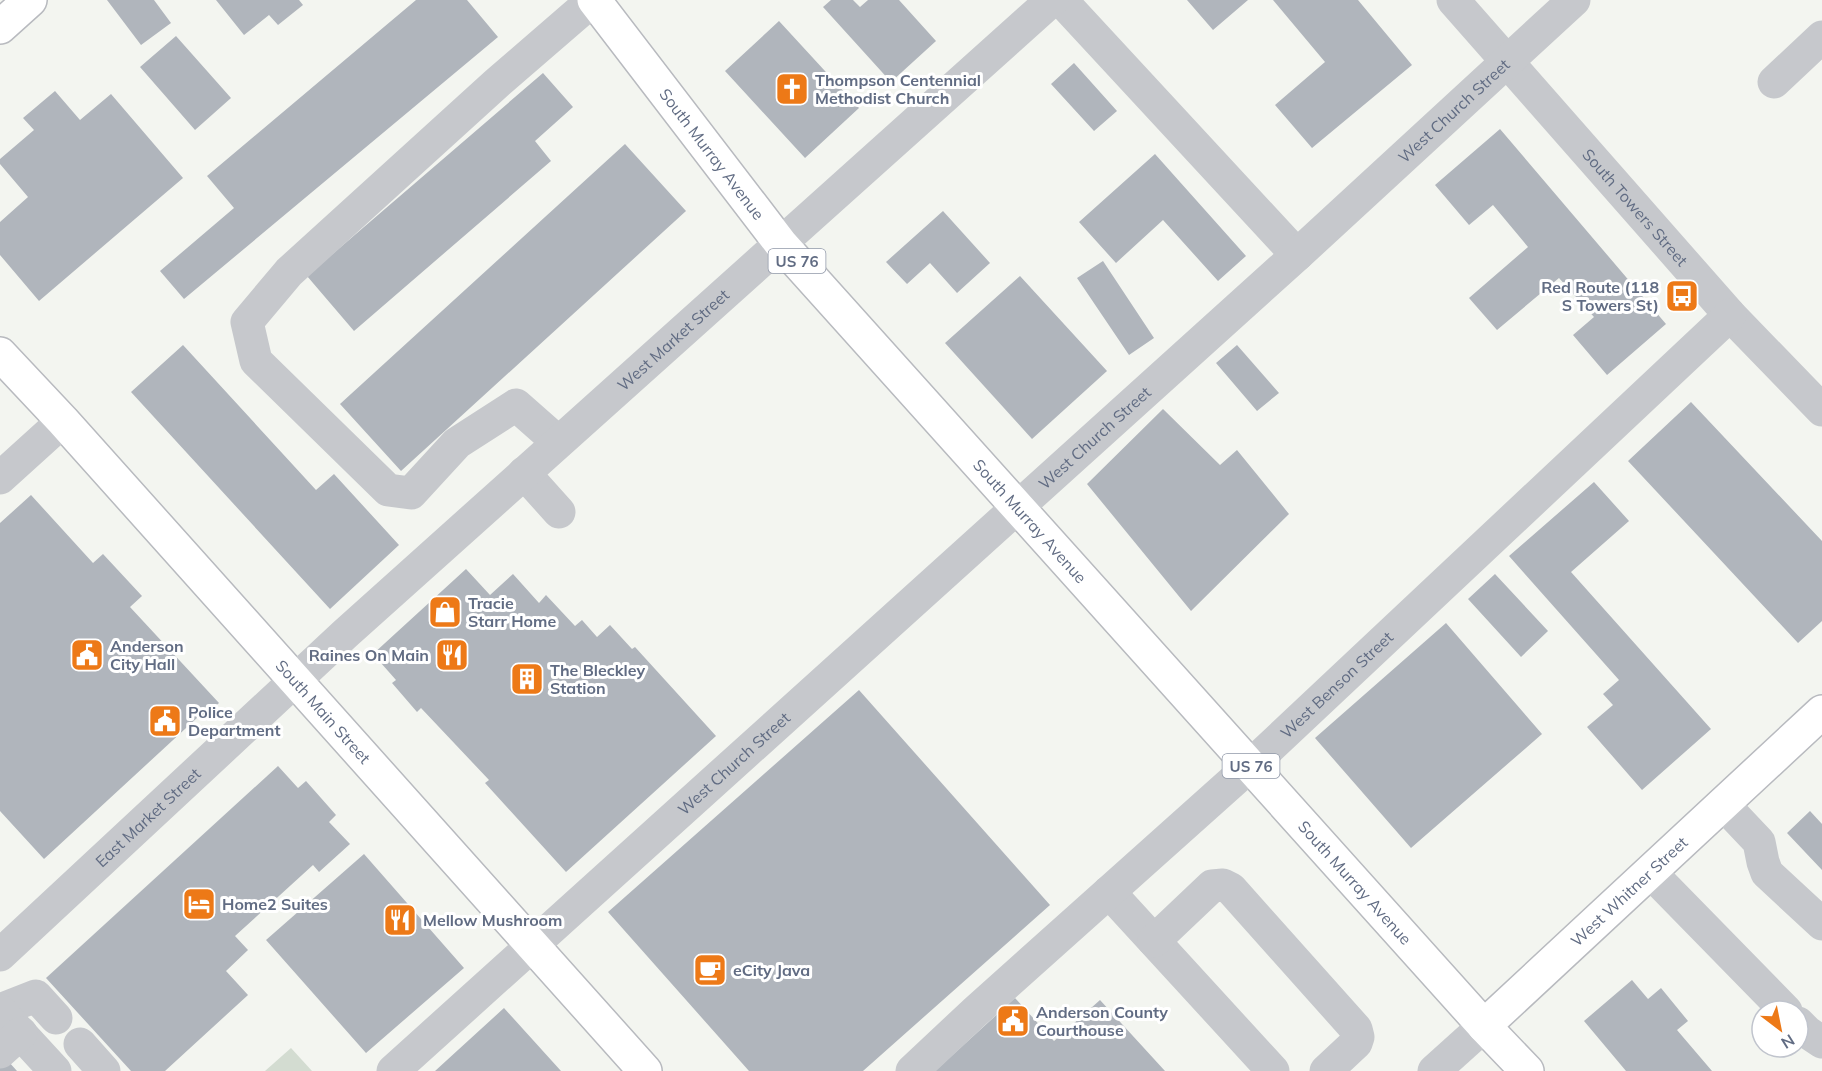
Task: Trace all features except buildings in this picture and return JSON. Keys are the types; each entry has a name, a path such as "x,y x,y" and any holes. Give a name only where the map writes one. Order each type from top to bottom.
{"main road":[{"path":"0,27 30,0"},
{"name":"South Murray Avenue","path":"593,0 781,244 1484,1026"},
{"name":"South Main Street","path":"0,354 296,680 645,1071"},
{"name":"West Whitner Street","path":"1484,1026 1822,711"},
{"name":"US 76","path":"1484,1026 1527,1071"}],"street":[{"path":"558,442 516,405 457,443 411,493 388,490 256,361 247,322 289,272 496,83 593,0"},
{"name":"West Market Street","path":"296,680 1052,0"},
{"path":"1061,0 1297,255"},
{"name":"South Towers Street","path":"1453,0 1730,315 1822,410"},
{"name":"West Church Street","path":"393,1071 1297,255 1574,0"},
{"path":"1774,82 1822,37"},
{"name":"West Benson Street","path":"912,1071 1251,765 1730,315"},
{"path":"0,478 63,421"},
{"path":"524,473 559,512"},
{"name":"East Market Street","path":"0,955 296,680"},
{"path":"1723,804 1759,842 1762,862 1771,877 1822,924"},
{"path":"1650,872 1774,999"},
{"path":"1154,941 1212,886 1223,885 1231,889 1356,1029 1358,1037 1356,1043 1326,1071"},
{"path":"1109,892 1274,1071"},
{"path":"18,1042 36,996 56,1018"},
{"name":"West Whitner Street","path":"1434,1071 1484,1026"},
{"path":"80,1044 104,1071"}],"shaded area":[{"path":"291,1048 312,1071 265,1071"}],"place":[{"name":"Thompson Centennial Methodist Church","path":"792,89"},
{"name":"Red Route (118 S Towers St)","path":"1682,296"},
{"name":"Tracie Starr Home","path":"445,612"},
{"name":"Anderson City Hall","path":"87,655"},
{"name":"Raines On Main","path":"452,655"},
{"name":"The Bleckley Station","path":"527,679"},
{"name":"Police Department","path":"165,721"},
{"name":"Home2 Suites","path":"199,904"},
{"name":"Mellow Mushroom","path":"400,920"},
{"name":"eCity Java","path":"710,970"},
{"name":"Anderson County Courthouse","path":"1013,1021"}]}
